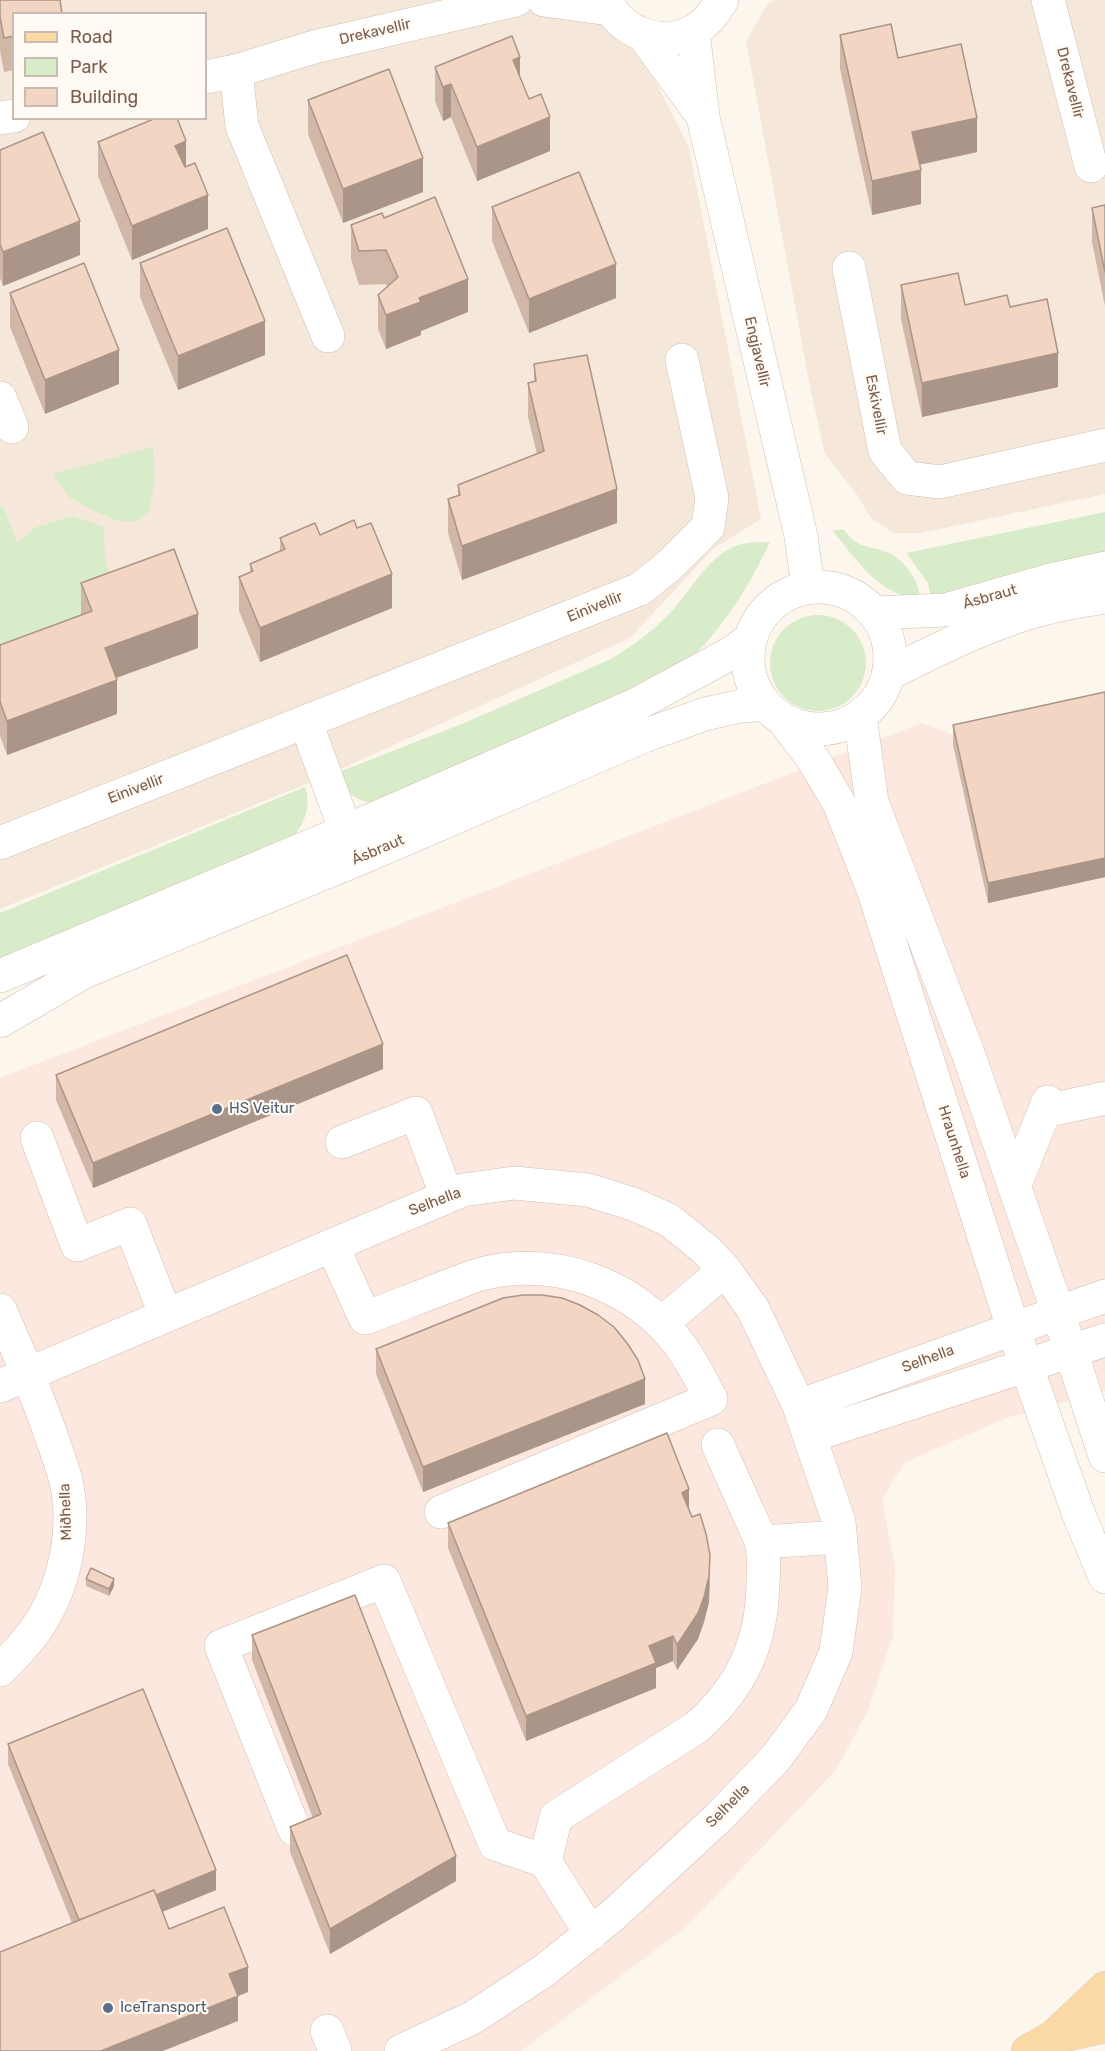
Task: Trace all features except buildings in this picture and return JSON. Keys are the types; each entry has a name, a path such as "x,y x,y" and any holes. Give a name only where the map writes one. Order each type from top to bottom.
{"main road":[{"path":"1040,2044 1105,1988"},
{"path":"1040,2044 1105,2026"}],"street":[{"name":"Drekavellir","path":"328,336 221,74 314,46 516,0"},
{"path":"544,0 608,4 624,25 643,35 660,38 677,37 693,31 710,19 723,0"},
{"name":"Drekavellir","path":"1048,0 1091,166"},
{"name":"Engjavellir","path":"693,31 703,117 801,536 808,588"},
{"name":"Engjavellir","path":"643,35 703,117"},
{"name":"Eskivellir","path":"849,268 885,451 908,478 940,482 1105,445"},
{"name":"Einivellir","path":"0,843 640,589 670,565 708,527 712,498 682,360"},
{"name":"Ásbraut","path":"874,613 945,610 1050,580 1105,568"},
{"path":"808,588 832,588 855,597 874,613 888,642 890,658 888,674 873,704 860,716 846,724 830,728 813,729 796,725 773,711 755,690 749,674 747,656 750,639 758,620 771,605 789,593 808,588"},
{"name":"Ásbraut","path":"888,674 967,636 1012,619 1046,608 1105,597"},
{"name":"Ásbraut","path":"0,976 346,831 637,704 733,652 750,639"},
{"name":"Ásbraut","path":"0,1021 84,972 368,855 644,736 705,714 741,706 773,711"},
{"name":"Hraunhella","path":"773,711 813,759 839,803 874,892 1013,1328 1079,1515 1105,1577"},
{"path":"860,716 872,802 960,1032 1058,1312 1105,1456"},
{"path":"306,723 346,831"},
{"path":"1014,1186 1049,1106 1105,1098"},
{"path":"342,1142 416,1113 447,1197"},
{"path":"37,1138 77,1245 130,1224 166,1316"},
{"name":"Selhella","path":"14,1380 463,1190 514,1183 588,1190 633,1204 669,1220 705,1249 753,1309 799,1406 838,1522 845,1587 836,1652 811,1710 775,1759 733,1802 591,1934 545,1970 472,2018 401,2051"},
{"path":"332,1245 365,1318 482,1273 510,1268 564,1271 591,1278 641,1305 662,1323 695,1368 711,1399 441,1512"},
{"path":"662,1323 724,1270"},
{"name":"Selhella","path":"799,1406 1105,1296"},
{"name":"Miðhella","path":"0,1310 14,1380 60,1459 67,1488 69,1517 68,1546 51,1603 38,1628 20,1651 0,1670"},
{"path":"810,1436 1105,1340"},
{"path":"544,1861 556,1817 697,1727 732,1691 745,1669 754,1646 763,1596 764,1570 761,1542 718,1445"},
{"path":"761,1542 840,1536"},
{"path":"294,1829 221,1646 384,1581 495,1844 544,1861 591,1934"}],"shaded area":[{"path":"0,0 612,0 616,21 655,80 689,148 761,519 714,548 630,638 321,778 0,909"},
{"path":"774,0 1105,0 1105,494 921,533 893,533 870,517 858,496 825,454 811,392 746,41 768,4"},
{"path":"1105,712 1105,1391 1006,1418 906,1462 882,1500 895,1566 893,1636 869,1708 837,1769 687,1926 521,2051 0,2051 0,1078 922,723 972,742"}],"green space":[{"path":"153,447 155,480 149,511 137,521 118,521 90,509 69,497 53,474"},
{"path":"0,506 4,508 17,543 34,528 72,516 104,527 105,561 115,589 113,601 76,615 86,642 0,674"},
{"path":"1105,512 1105,559 931,601 928,583 906,553"},
{"path":"843,529 856,542 887,552 900,560 914,579 920,600 892,591 860,565 833,531"},
{"path":"770,542 754,574 712,636 686,663 652,687 379,804 358,799 352,795 334,774 464,723 609,660 658,625 721,554 742,544"},
{"path":"818,615 836,618 852,629 863,645 866,663 863,681 852,697 836,708 818,711 800,708 784,697 773,681 770,663 773,645 784,629 800,618"},
{"path":"305,787 308,801 306,815 291,840 0,965 0,913"}],"place":[{"name":"HS Veitur","path":"217,1109"},
{"name":"IceTransport","path":"108,2008"}]}
